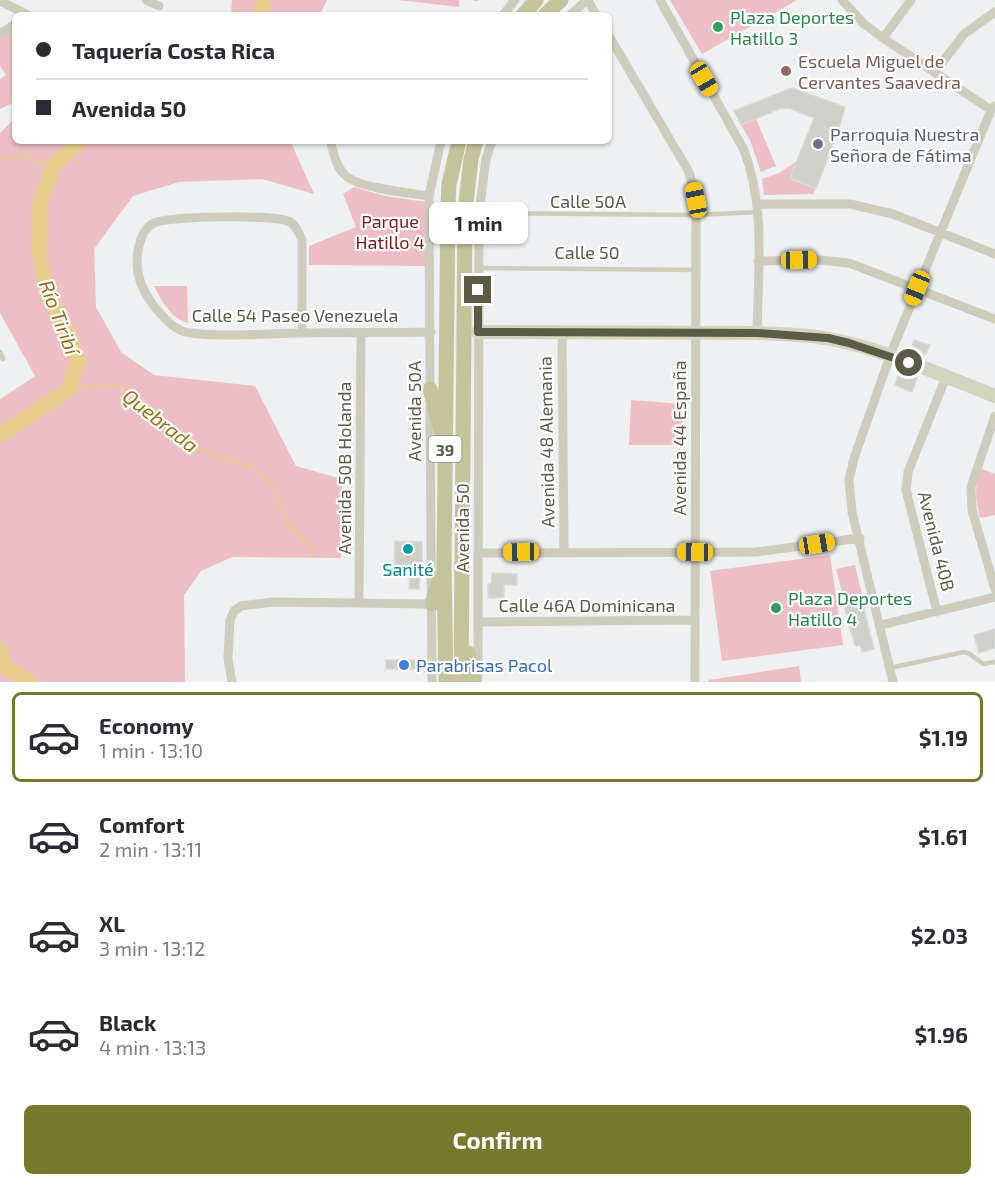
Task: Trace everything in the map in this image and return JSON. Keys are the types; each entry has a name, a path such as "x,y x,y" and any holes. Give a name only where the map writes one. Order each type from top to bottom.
{"highway":[{"path":"526,12 536,0"},
{"path":"549,12 561,0"},
{"name":"39","path":"446,682 444,567 448,204 458,144"},
{"name":"39","path":"461,682 465,211 466,187 475,144"},
{"path":"430,389 445,447"},
{"path":"432,604 444,567"},
{"path":"461,618 476,682"}],"main road":[{"path":"478,332 757,333 828,338 890,356 995,396"}],"street":[{"path":"146,0 159,6"},
{"path":"505,12 515,0"},
{"path":"573,12 587,0"},
{"path":"660,0 744,150 749,164 758,208 757,333"},
{"path":"842,0 864,24 883,38 993,108 890,356 854,458 849,480 852,512 893,682"},
{"path":"883,38 911,0"},
{"path":"0,1 22,12"},
{"path":"935,72 964,34 995,12"},
{"name":"Avenida 44 España","path":"612,41 689,172 696,200 695,682"},
{"path":"332,144 337,164 346,176 360,183 429,196"},
{"name":"Avenida 50A","path":"432,682 429,196 440,144"},
{"name":"Avenida 50","path":"476,682 479,622 479,213 486,159 491,144"},
{"path":"758,208 850,204 893,214 995,254"},
{"name":"Calle 54 Paseo Venezuela","path":"302,333 302,240 298,229 288,221 244,217 189,218 163,221 153,224 146,230 137,250 139,278 150,301 163,317 180,330 191,333 302,333 361,333 431,332"},
{"path":"758,261 849,263 995,319"},
{"name":"Avenida 50B Holanda","path":"359,602 361,333"},
{"name":"Avenida 48 Alemania","path":"562,333 564,551"},
{"name":"Avenida 40B","path":"937,612 906,490 908,472 946,377"},
{"path":"995,416 971,487 972,510 995,589"},
{"path":"479,553 756,552 860,538"},
{"path":"881,625 995,597"},
{"path":"232,682 228,658 230,620 234,611 241,606 261,602 432,604"},
{"name":"Calle 46A Dominicana","path":"479,622 695,620"}],"lane":[{"name":"Calle 50A","path":"479,213 696,215 758,208"},
{"name":"Calle 50","path":"478,268 696,270"},
{"path":"0,352 3,358"},
{"path":"890,668 964,652 983,664 995,662"}],"green space":[{"path":"232,0 327,0 321,12 231,12"},
{"path":"398,0 459,0 459,7"},
{"name":"Plaza Deportes Hatillo 3","path":"670,0 797,0 702,54"},
{"path":"12,31 12,103 0,109 0,79 6,75 0,66 0,39"},
{"path":"756,119 776,166 761,172 750,140 741,125"},
{"path":"12,121 12,144 292,144 314,194 262,179 179,182 133,196 94,249 96,307 121,352 154,375 255,386 296,466 342,479 341,558 232,557 201,571 184,595 185,682 0,682 0,399 35,376 0,313 0,133"},
{"path":"797,161 790,178 816,189 813,194 764,195 762,179 779,173"},
{"name":"Parque Hatillo 4","path":"354,187 385,196 426,202 425,266 309,265 309,246 356,227 343,194"},
{"path":"154,286 187,286 188,323 176,318 163,303"},
{"path":"631,400 683,404 682,445 629,445"},
{"path":"982,469 995,474 995,515 980,518 976,487"},
{"name":"Plaza Deportes Hatillo 4","path":"830,555 843,645 722,661 710,571"},
{"path":"855,565 863,599 845,604 836,569"},
{"path":"799,666 801,682 709,682 708,680"}],"building":[{"path":"792,88 845,107 816,189 790,178 814,118 789,108 779,109 741,125 734,111"},
{"path":"914,340 930,345 926,354 911,349"},
{"path":"903,373 917,378 912,392 895,385 899,374"},
{"path":"395,541 422,542 422,575 420,575 419,589 409,589 410,574 394,574"},
{"path":"492,573 517,574 517,585 504,585 504,598 488,598 488,584 491,584"},
{"path":"862,601 874,649 862,652 860,645 855,646 844,605"},
{"path":"995,629 995,648 979,653 974,635"},
{"name":"Parabrisas Pacol","path":"386,660 423,660 423,669 386,669"}],"waterway":[{"name":"Río Tiribí","path":"261,12 263,0"},
{"name":"Río Tiribí","path":"0,435 68,390 78,361 66,327 47,295 39,251 40,203 53,166 78,144"},
{"path":"0,158 22,156 53,166"},
{"name":"Quebrada","path":"68,390 97,385 114,385 123,388 141,401 181,440 192,447 259,472 272,485 289,525 315,551"},
{"name":"Río Tiribí","path":"0,649 5,667 29,682"},
{"name":"Río Tiribí","path":"21,682 22,677"}],"place":[{"name":"Plaza Deportes Hatillo 3","path":"718,27"},
{"name":"Escuela Miguel de Cervantes Saavedra","path":"786,71"},
{"name":"Parroquia Nuestra Señora de Fátima","path":"818,144"},
{"name":"Sanité","path":"408,549"},
{"name":"Plaza Deportes Hatillo 4","path":"776,608"},
{"name":"Parabrisas Pacol","path":"404,665"}],"route":[{"path":"478,290 478,332 801,335 849,343 909,363"}]}
